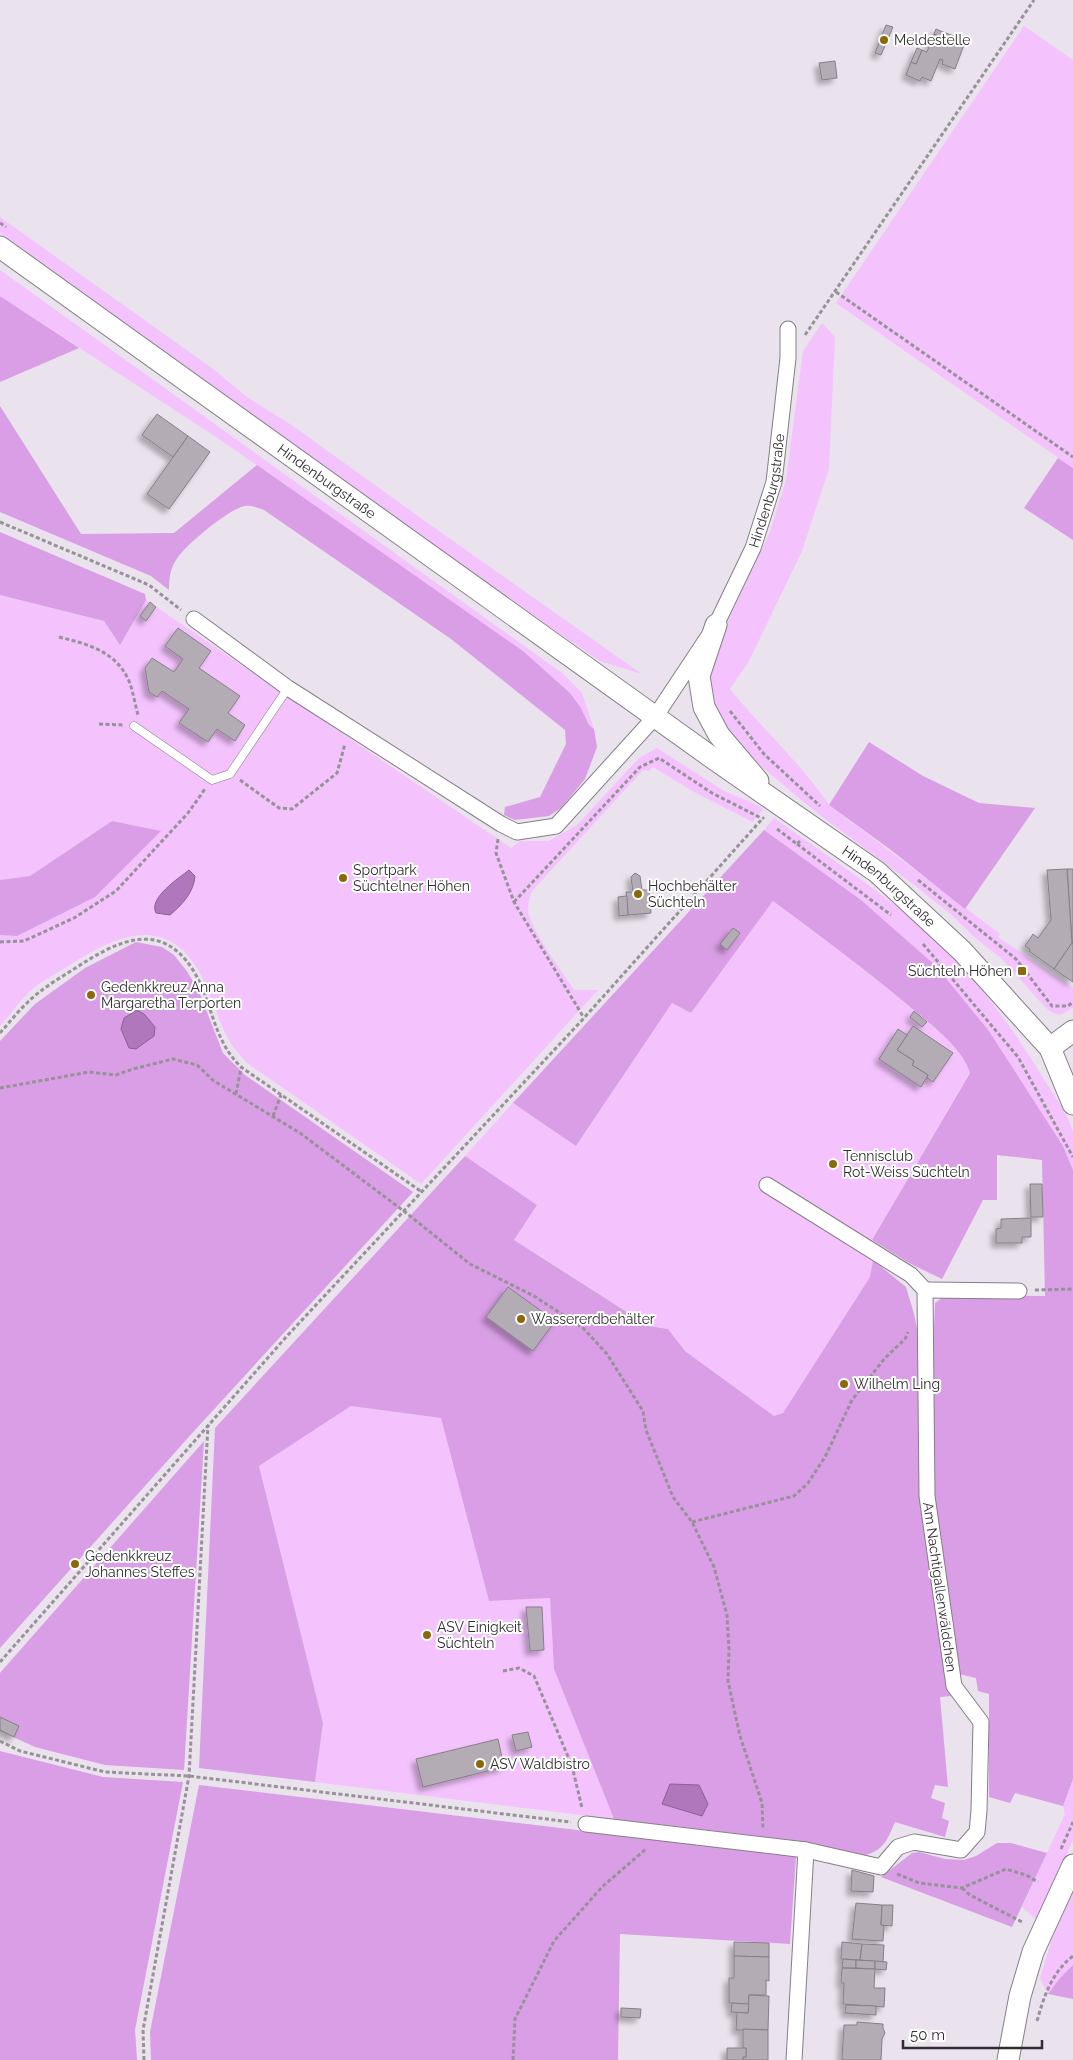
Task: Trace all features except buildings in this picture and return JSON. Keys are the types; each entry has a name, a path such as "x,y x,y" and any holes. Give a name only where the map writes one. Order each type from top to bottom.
{"main road":[{"name":"Hindenburgstraße","path":"4,238 655,717 778,804 817,818 962,951 1050,1048 1073,1104"},
{"path":"716,625 699,676 704,707 719,735 778,804"},
{"path":"1050,1048 1073,1031"},
{"path":"1008,2060 1014,2024 1033,1952 1073,1865"}],"street":[{"name":"Hindenburgstraße","path":"194,619 288,688 501,824 517,832 556,826 655,717 716,625 753,548 774,482 788,358 788,329"},
{"path":"767,1186 911,1275 925,1290 1019,1291"},
{"name":"Am Nachtigallenwäldchen","path":"881,1867 898,1847 914,1842 961,1850 977,1832 980,1811 981,1722 954,1686 927,1496 925,1290"},
{"path":"586,1824 806,1850 881,1867"},
{"path":"794,2060 806,1850"}],"lane":[{"path":"136,727 212,780 230,774 288,688"}],"path":[{"path":"788,358 836,292 1034,0"},
{"path":"0,223 4,238"},
{"path":"836,292 1073,457"},
{"path":"0,522 149,585 194,619"},
{"path":"59,637 92,646 112,657 129,680 139,720 136,727 99,724"},
{"path":"704,707 726,705 817,818 797,844"},
{"path":"230,774 250,785 279,808 292,809 337,773 343,748 352,730"},
{"path":"514,902 640,768 659,758 712,794 763,818 895,917"},
{"path":"0,942 24,942 74,918 116,891 188,812 212,780"},
{"path":"0,1662 287,1336 405,1212 584,1018 763,818"},
{"path":"501,824 496,853 514,902 584,1018"},
{"path":"0,1033 27,1002 94,956 112,946 131,940 150,940 172,948 188,963 204,993 224,1047 241,1067 422,1192"},
{"path":"923,944 1018,1057 1073,1157"},
{"path":"0,1088 89,1072 116,1075 173,1059 198,1065 214,1081 300,1133 405,1212 470,1264 558,1310 583,1328 607,1354 643,1411 646,1430 673,1496 692,1522 714,1566 727,1615 728,1680 740,1736 762,1803 763,1845"},
{"path":"236,1094 241,1067"},
{"path":"273,1116 281,1094"},
{"path":"1019,1291 1073,1290"},
{"path":"692,1522 794,1496 808,1483 825,1457 852,1400 885,1358 905,1339 908,1331"},
{"path":"144,2060 143,2030 189,1776 208,1425"},
{"path":"0,1741 20,1751 104,1772 189,1776 586,1824 572,1766 534,1676 519,1668 503,1671"},
{"path":"513,2060 515,2019 554,1941 602,1887 664,1833"},
{"path":"881,1867 919,1883 962,1888 1006,1869 1026,1875 1038,1882"},
{"path":"962,1888 970,1895 1026,1924"},
{"path":"1036,2024 1044,1997 1054,1976 1073,1956"}],"shaded area":[{"path":"1024,26 1073,60 1073,468 836,303"},
{"path":"0,217 216,371 247,397 293,426 642,674 600,661 528,612 0,233"},
{"path":"0,270 562,673 582,693 594,729 589,725 581,708 570,693 523,651 219,439 0,296"},
{"path":"0,296 79,348 0,382"},
{"path":"822,323 835,337 829,469 802,551 748,663 730,689 794,760 829,805 1000,934 998,937 1073,988 1073,1008 1060,1015 1051,1012 1044,1006 1001,958 973,936 954,917 917,887 817,813 738,747 715,717 708,670 714,650 770,532 786,480 803,351"},
{"path":"0,406 81,534 174,533 257,465 523,651 570,693 581,708 589,725 594,729 597,747 585,779 561,808 549,816 515,820 504,815 505,807 540,797 566,744 565,730 451,639 264,510 250,506 238,508 197,537 174,563 170,574 169,590 151,576 0,512"},
{"path":"1058,458 1073,468 1073,540 1024,508"},
{"path":"0,532 145,594 146,600 120,645 104,621 0,595"},
{"name":"Sportpark Süchtelner Höhen","path":"0,595 104,621 120,645 146,600 511,848 520,841 549,841 577,825 639,758 657,748 724,791 763,809 753,822 694,792 653,767 649,771 643,770 532,891 528,909 529,915 532,924 549,953 574,990 598,990 421,1184 247,1063 230,1042 201,974 181,949 165,939 149,935 132,936 98,949 30,991 0,1026 0,935 17,936 160,831 112,821 30,876 0,880"},
{"path":"869,742 923,776 979,803 1035,808 965,909 891,850 829,805"},
{"path":"774,818 892,903 936,941 980,988 1023,1046 1071,1125 1073,1132 1073,1170 1063,1146 989,1031 936,966 861,900 764,830"},
{"path":"112,821 161,831 95,897 17,936 0,935 0,880 30,876"},
{"path":"764,830 861,900 936,966 989,1031 1063,1146 1073,1170 1073,1779 1063,1806 1015,1793 1010,1803 989,1797 989,1694 978,1691 976,1678 959,1674 939,1549 930,1427 935,1303 946,1295 1045,1296 1042,1160 997,1155 997,1200 983,1200 942,1279 909,1263 872,1240 970,1073 953,1045 842,952 773,901 691,1013 672,1003 576,1146 513,1103"},
{"path":"189,870 195,876 187,898 170,915 156,913 156,901 160,895"},
{"name":"Tennisclub Rot-Weiss Süchteln","path":"773,901 859,965 935,1028 960,1054 970,1072 872,1240 873,1260 870,1277 783,1413 774,1416 685,1351 668,1329 650,1326 514,1240 537,1205 465,1156 513,1103 577,1145 672,1003 691,1013"},
{"path":"136,942 162,947 174,955 198,989 223,1053 245,1075 413,1192 195,1430 0,1648 0,1041 35,1004 85,968"},
{"path":"137,1010 144,1014 155,1027 154,1036 136,1049 129,1048 121,1029 124,1018"},
{"path":"465,1156 537,1205 514,1240 649,1326 668,1329 685,1351 774,1416 783,1413 870,1277 873,1260 906,1287 919,1339 948,1684 952,1696 940,1697 948,1787 935,1785 931,1798 945,1803 942,1818 949,1821 945,1837 895,1822 881,1847 865,1855 799,1841 614,1819 554,1669 550,1598 489,1601 441,1418 351,1406 259,1466 323,1723 315,1782 199,1768 215,1428"},
{"name":"ASV Einigkeit Süchteln","path":"351,1406 441,1418 489,1601 550,1598 554,1669 614,1819 315,1782 323,1723 259,1466"},
{"path":"204,1441 184,1770 105,1765 35,1747 0,1731 0,1673"},
{"path":"0,1751 103,1777 183,1782 135,2030 137,2060 0,2060"},
{"path":"1073,1779 1073,1840 1037,1920 1022,1907 1065,1814 1063,1806"},
{"path":"670,1784 699,1785 708,1804 702,1816 662,1804"},
{"path":"199,1785 796,1856 790,1944 620,1934 618,2060 151,2060 150,2032"},
{"path":"997,1843 1011,1843 1047,1853 1012,1927 881,1877 912,1853 919,1852 945,1859 964,1860 976,1856"},
{"path":"1073,1891 1073,1965 1048,1994 1040,1978 1052,1939"},
{"path":"1073,1965 1073,1999 1048,1994 1059,1979"}],"place":[{"name":"Meldestelle","path":"884,40"},
{"name":"Sportpark Süchtelner Höhen","path":"343,878"},
{"name":"Hochbehälter Süchteln","path":"638,894"},
{"name":"Süchteln Höhen","path":"1022,971"},
{"name":"Gedenkkreuz Anna Margaretha Terporten","path":"91,995"},
{"name":"Tennisclub Rot-Weiss Süchteln","path":"833,1164"},
{"name":"Wassererdbehälter","path":"521,1319"},
{"name":"Wilhelm Ling","path":"844,1384"},
{"name":"Gedenkkreuz Johannes Steffes","path":"75,1564"},
{"name":"ASV Einigkeit Süchteln","path":"427,1635"},
{"name":"ASV Waldbistro","path":"480,1764"}]}
